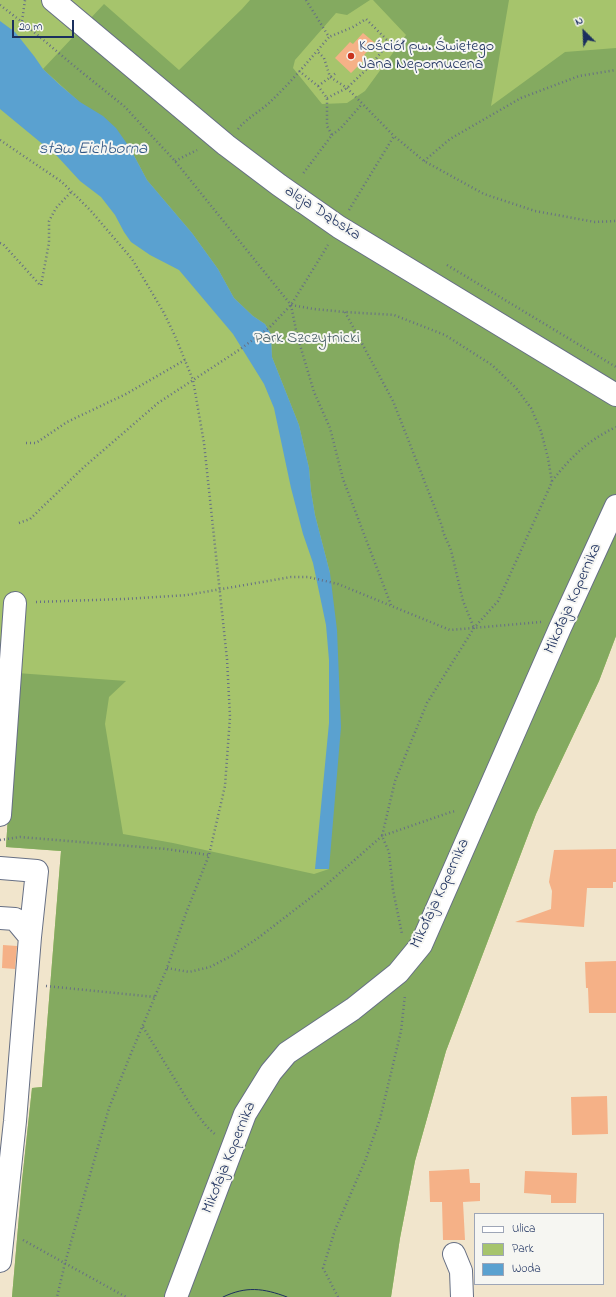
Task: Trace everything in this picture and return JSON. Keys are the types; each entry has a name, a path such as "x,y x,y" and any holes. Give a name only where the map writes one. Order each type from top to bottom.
{"street":[{"name":"aleja Dąbska","path":"52,0 226,145 279,186 339,227 616,395"},
{"name":"Mikołaja Kopernika","path":"176,1297 245,1114 271,1072 287,1052 353,1009 398,973 421,945 560,628 613,514"},
{"path":"0,815 15,603"},
{"path":"0,868 37,871 15,1121 0,1261"},
{"path":"0,918 15,919 30,937"},
{"path":"454,1254 461,1271 462,1297"}],"path":[{"path":"22,22 25,0"},
{"path":"306,0 329,37"},
{"path":"0,5 124,106 175,161 291,305 297,334 314,392 330,428 344,478 391,606"},
{"path":"243,123 268,104 299,72 329,37 353,27 366,19 389,42 372,64 347,88 327,98"},
{"path":"318,51 324,58 330,77 347,88 394,136 424,161 484,194 535,212 595,222 616,221"},
{"path":"424,161 450,139 521,98 579,76 616,70"},
{"path":"299,72 318,86 327,98 327,126 332,135"},
{"path":"318,86 336,73"},
{"path":"302,174 332,135 341,128 362,104"},
{"path":"234,122 240,127"},
{"path":"18,523 30,519 84,467 158,403 239,350 269,328 291,305 394,136"},
{"path":"0,140 62,182 91,211 132,258 164,313 193,380 204,443 220,588 227,659 230,717 225,786 209,855 186,913 167,968 142,1026 110,1108 65,1263 57,1297"},
{"path":"296,170 308,179"},
{"path":"0,243 3,244 41,285 49,243 49,221 56,208 72,191"},
{"path":"344,203 357,211"},
{"path":"443,263 616,366"},
{"path":"291,305 314,309 394,315 445,336 492,365 516,388 530,408 542,431 552,482"},
{"path":"345,312 393,400 451,550 463,601 474,628"},
{"path":"26,443 36,443 67,422 126,394 185,360"},
{"path":"412,956 403,940 393,890 390,852 382,836 395,781 427,703 474,628 498,601 552,482 569,460 591,441 616,427"},
{"path":"15,603 187,595 220,588 292,577 308,577 338,584 450,630 538,621 560,628"},
{"path":"167,968 189,972 210,967 233,954 258,938 318,892 382,836 451,812 480,810"},
{"path":"0,840 20,837 166,849 209,855"},
{"path":"338,1297 323,1268 335,1230 365,1161 380,1120 401,1031 405,997 404,985 398,973"},
{"path":"26,984 155,997"},
{"path":"142,1026 193,1109 207,1127 220,1138 233,1146"},
{"path":"3,1229 126,1297"}],"green space":[{"name":"Park Szczytnicki","path":"0,0 616,0 616,636 599,681 536,814 446,1051 415,1161 400,1238 391,1297 12,1297 32,1088 42,1087 61,851 6,847 17,673 0,700"},
{"name":"Park Szczytnicki","path":"250,0 370,0 347,15 336,13 295,60 293,68 322,104 347,103 365,91 406,35 373,0 509,0 491,106 565,52 616,48 616,636 599,681 536,814 446,1051 415,1161 400,1238 391,1297 12,1297 32,1088 42,1087 61,851 6,847 17,673 126,681 109,697 105,724 123,834 173,843 314,874 329,869 330,573 315,515 309,468 299,425 272,357 271,334 265,324 253,316 234,298 218,269 192,233 147,180 130,148 43,69 104,4 179,70"}],"water":[{"name":"staw Eichborna","path":"0,21 15,32 43,69 60,85 80,102 103,116 116,128 130,148 147,180 192,233 218,269 234,298 253,316 265,324 271,334 272,357 299,425 309,468 315,515 330,573 337,630 341,727 329,869 315,869 329,723 329,660 326,625 313,563 303,534 291,488 274,408 264,384 233,334 179,270 150,255 131,242 115,215 101,197 80,181 57,156 0,109"}],"building":[{"name":"Kościół pw. Świętego Jana Nepomucena","path":"363,33 375,43 364,55 366,58 351,73 335,58 350,42 353,44"},
{"path":"616,849 616,882 613,882 613,888 587,888 584,927 515,922 551,909 552,891 549,882 554,850"},
{"path":"3,945 17,946 15,969 2,968"},
{"path":"616,961 616,1013 589,1013 585,962"},
{"path":"607,1096 608,1134 572,1135 571,1097"},
{"path":"469,1169 470,1183 480,1183 480,1201 463,1202 465,1240 443,1240 442,1202 430,1202 429,1171"},
{"path":"525,1171 577,1173 576,1203 551,1203 551,1195 524,1193"}],"tram line":[{"path":"223,1297 231,1293 247,1290 262,1290 287,1297"}],"place":[{"name":"Kościół pw. Świętego Jana Nepomucena","path":"351,56"}]}
